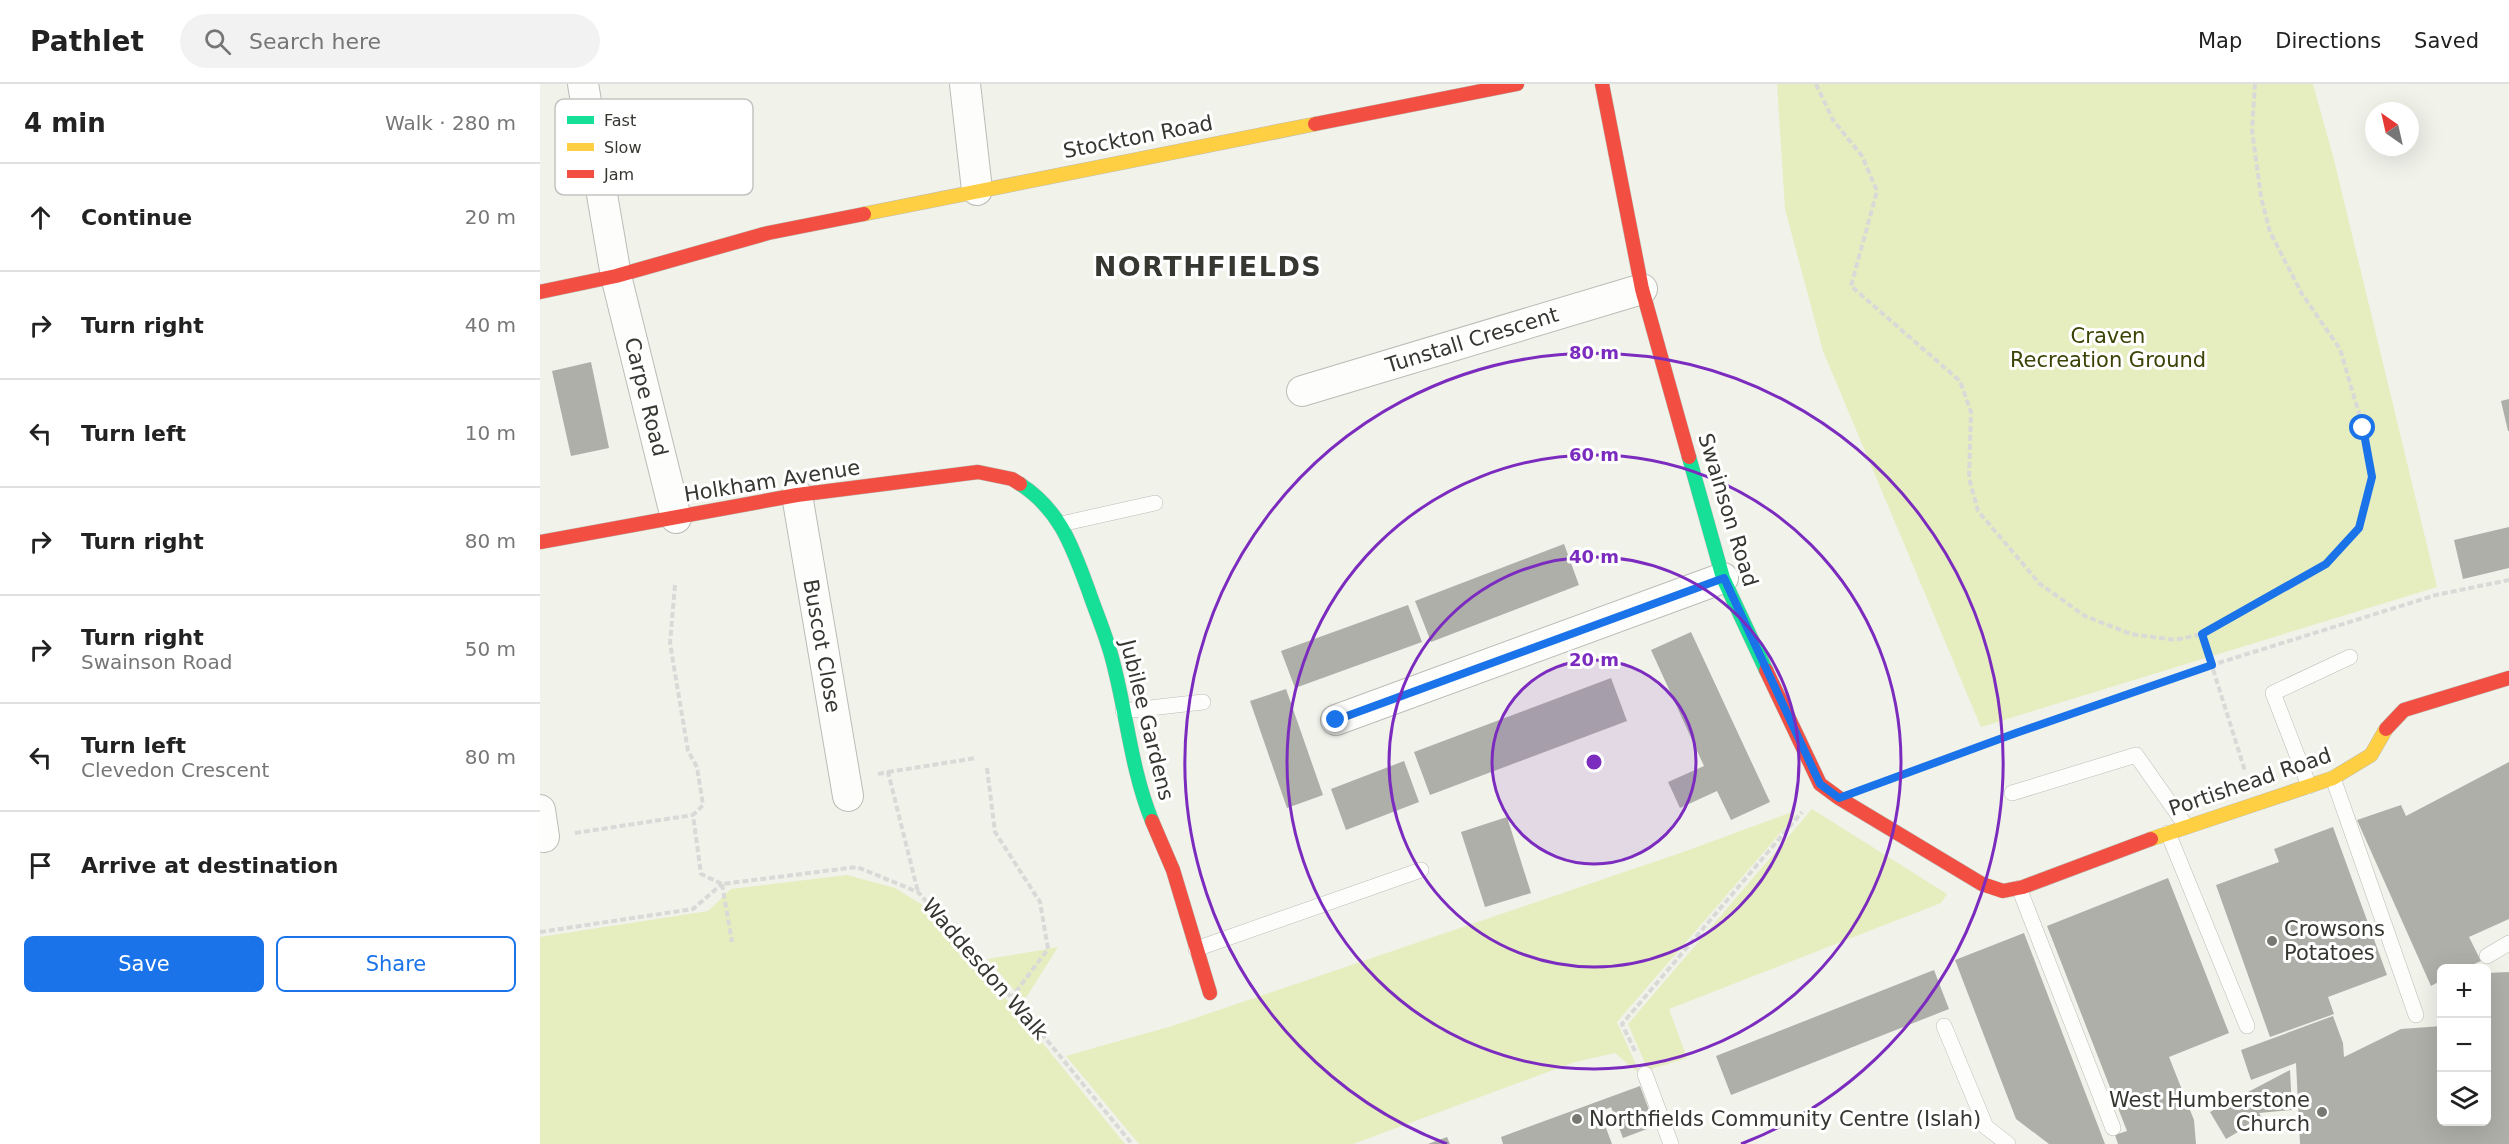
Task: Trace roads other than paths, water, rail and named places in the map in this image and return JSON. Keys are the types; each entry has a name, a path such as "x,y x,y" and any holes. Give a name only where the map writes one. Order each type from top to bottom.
{"street":[{"name":"Carpe Road","path":"583,84 586,99"},
{"path":"965,84 977,190"},
{"name":"Stockton Road","path":"616,276 768,232 1517,84"},
{"name":"Swainson Road","path":"1602,84 1642,289 1724,578 1820,784 1839,798 1982,884"},
{"name":"Carpe Road","path":"602,195 616,276 676,518"},
{"path":"540,292 616,276"},
{"name":"Tunstall Crescent","path":"1302,391 1642,289"},
{"name":"Holkham Avenue","path":"540,542 797,495 978,472 1012,479"},
{"name":"Jubilee Gardens","path":"1012,479 1038,496 1061,524 1077,559 1113,662 1140,791 1173,870 1210,993"},
{"name":"Buscot Close","path":"797,495 846,788"},
{"path":"1336,720 1724,578"},
{"name":"Portishead Road","path":"1982,884 2003,891 2019,888 2187,826 2332,778 2372,755 2389,723 2404,710 2509,678"}],"lane":[{"path":"1061,524 1155,503"},
{"path":"2309,786 2274,693 2350,657"},
{"path":"1123,711 1203,702"},
{"path":"2012,793 2136,755 2187,826"},
{"path":"2332,778 2416,1015"},
{"path":"2168,833 2247,1026"},
{"path":"1196,949 1421,870"},
{"path":"2019,888 2113,1128"},
{"path":"2487,956 2509,943"},
{"path":"1944,1026 1986,1127 2008,1144"},
{"path":"1645,1074 1671,1144"}],"place":[{"name":"Crowsons Potatoes","path":"2272,941"},
{"name":"West Humberstone Church","path":"2322,1112"},
{"name":"Northfields Community Centre (Islah)","path":"1577,1119"}],"district":[{"name":"NORTHFIELDS","path":"1208,267"}],"park label":[{"name":"Craven Recreation Ground","path":"2108,348"}]}
